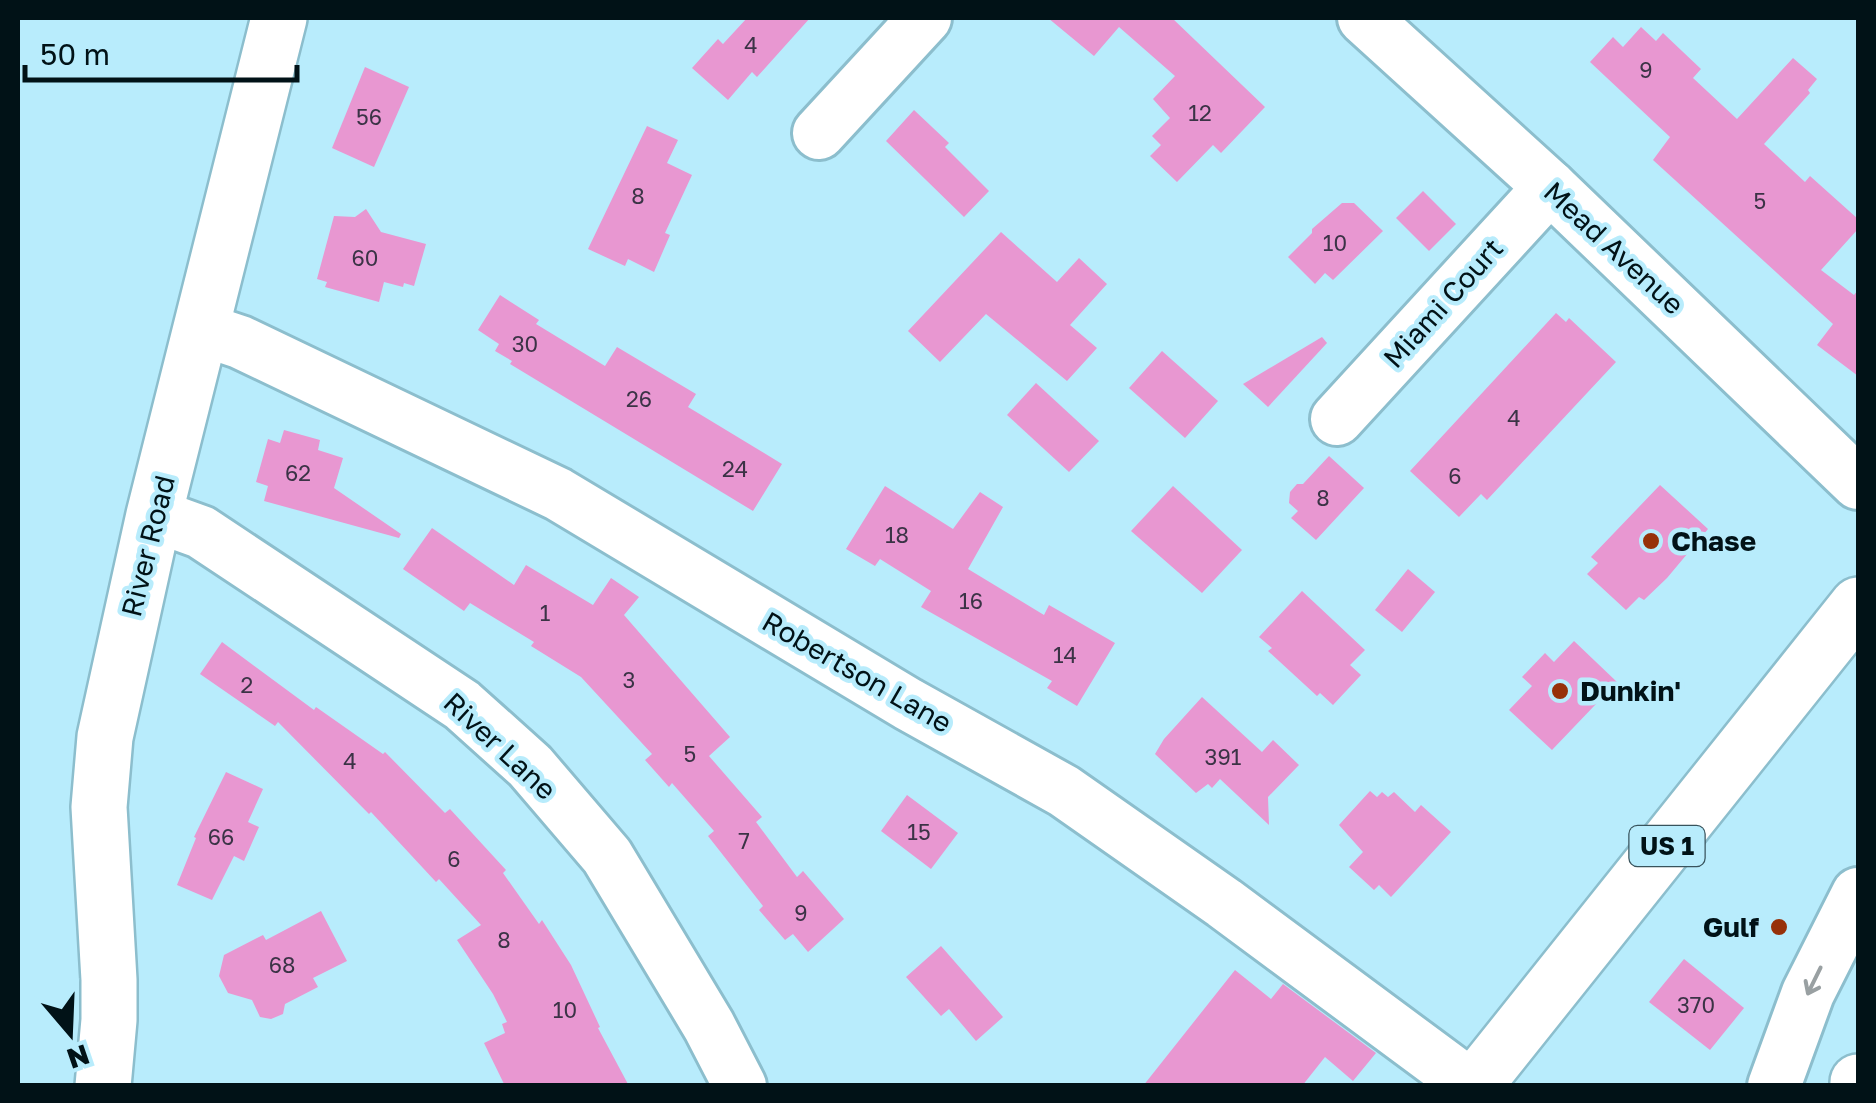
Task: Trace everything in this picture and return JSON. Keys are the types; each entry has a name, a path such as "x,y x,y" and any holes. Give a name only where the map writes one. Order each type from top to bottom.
{"main road":[{"name":"River Road","path":"103,1086 109,1020 99,833 100,770 110,708 154,514 279,18"},
{"name":"US 1","path":"1472,1086 1858,605"}],"street":[{"path":"819,133 925,18"},
{"name":"Mead Avenue","path":"1364,18 1550,186 1858,483"},
{"name":"Miami Court","path":"1337,419 1550,186"},
{"name":"Robertson Lane","path":"201,329 240,342 558,494 908,704 1064,791 1472,1086"},
{"name":"River Lane","path":"154,514 202,532 462,705 530,766 607,856 709,1026 740,1086"},
{"path":"1774,1086 1808,992 1858,894"}],"building":[{"path":"747,18 810,18 757,77 752,72 728,100 692,68 718,39 723,44"},
{"path":"1048,18 1172,18 1265,107 1221,153 1213,145 1177,182 1150,156 1161,145 1152,136 1170,118 1153,99 1175,76 1119,27 1094,56"},
{"path":"1641,27 1656,41 1663,33 1701,69 1693,78 1737,119 1793,58 1817,79 1808,90 1810,93 1764,144 1805,182 1810,176 1858,219 1858,229 1821,270 1854,295 1858,290 1858,376 1817,345 1833,324 1653,160 1670,137 1590,62 1613,37 1623,47"},
{"path":"365,67 409,87 374,167 332,148"},
{"path":"914,110 949,143 945,147 989,191 964,217 886,141"},
{"path":"647,126 678,140 667,163 692,175 665,233 670,235 654,272 628,259 625,266 588,249"},
{"path":"1423,191 1456,224 1429,251 1396,218"},
{"path":"1342,203 1354,203 1383,231 1333,280 1325,273 1315,284 1288,257"},
{"path":"366,209 381,232 426,244 414,286 384,282 379,302 325,287 327,282 317,279 334,216 355,217"},
{"path":"1001,232 1057,282 1079,258 1107,284 1070,325 1097,348 1067,381 986,314 940,362 908,331"},
{"path":"500,295 539,320 536,324 605,366 617,347 696,394 688,407 782,464 753,511 510,364 512,361 495,351 499,344 478,330"},
{"path":"1556,313 1566,322 1569,318 1616,362 1487,500 1481,494 1459,517 1410,471"},
{"path":"1322,337 1327,343 1268,407 1243,384"},
{"path":"1162,351 1218,401 1185,438 1129,388"},
{"path":"1036,383 1099,441 1069,472 1007,415"},
{"path":"284,430 320,440 318,450 343,458 334,488 401,534 399,538 264,501 268,486 256,482 268,439 280,443"},
{"path":"1329,456 1364,488 1316,540 1291,518 1298,511 1289,503 1290,492"},
{"name":"Chase","path":"1660,485 1708,529 1667,578 1644,600 1639,597 1626,610 1587,574 1598,563 1591,557"},
{"path":"885,486 953,529 980,492 1003,507 968,569 1044,615 1049,605 1115,643 1077,706 1047,688 1052,681 921,607 931,591 880,559 875,566 846,549"},
{"path":"1173,486 1242,550 1202,593 1131,531"},
{"path":"432,528 514,585 526,565 593,605 611,578 639,597 624,615 730,737 709,756 762,817 756,822 797,877 803,871 844,919 808,952 793,934 785,940 759,910 763,906 708,836 714,831 672,783 669,787 645,760 652,754 581,677 531,646 534,642 470,603 464,611 403,569"},
{"path":"1408,569 1435,592 1402,632 1375,610"},
{"path":"1302,591 1365,650 1350,665 1361,675 1333,705 1320,693 1317,696 1268,651 1272,648 1259,637"},
{"path":"1574,641 1617,682 1552,750 1509,710 1532,686 1522,677 1545,653 1554,662"},
{"path":"222,642 314,710 316,707 385,752 445,813 450,809 506,870 503,873 539,924 542,920 571,965 629,1086 505,1086 484,1043 505,1033 502,1024 507,1022 457,940 481,925 278,722 275,726 200,674"},
{"path":"1202,697 1262,752 1273,740 1299,765 1268,797 1269,825 1220,779 1212,788 1208,784 1196,793 1155,754"},
{"path":"226,772 263,789 248,822 259,827 244,861 234,856 212,900 177,885 194,837"},
{"path":"1370,791 1377,797 1382,792 1388,797 1394,792 1415,812 1421,805 1451,832 1391,897 1379,885 1374,890 1349,867 1363,852 1339,825"},
{"path":"907,795 958,833 931,869 881,831"},
{"path":"321,911 347,961 313,978 318,987 285,1004 283,1014 271,1019 260,1017 252,1000 228,993 219,976 224,955 263,935 266,940"},
{"path":"941,946 1003,1017 976,1041 949,1009 941,1016 906,977"},
{"path":"1684,959 1744,1008 1710,1050 1649,1002"},
{"path":"1235,970 1271,999 1283,984 1376,1053 1353,1081 1325,1057 1302,1086 1143,1086"}],"place":[{"name":"Chase","path":"1651,541"},
{"name":"Dunkin'","path":"1560,691"},
{"name":"Gulf","path":"1779,927"}]}
